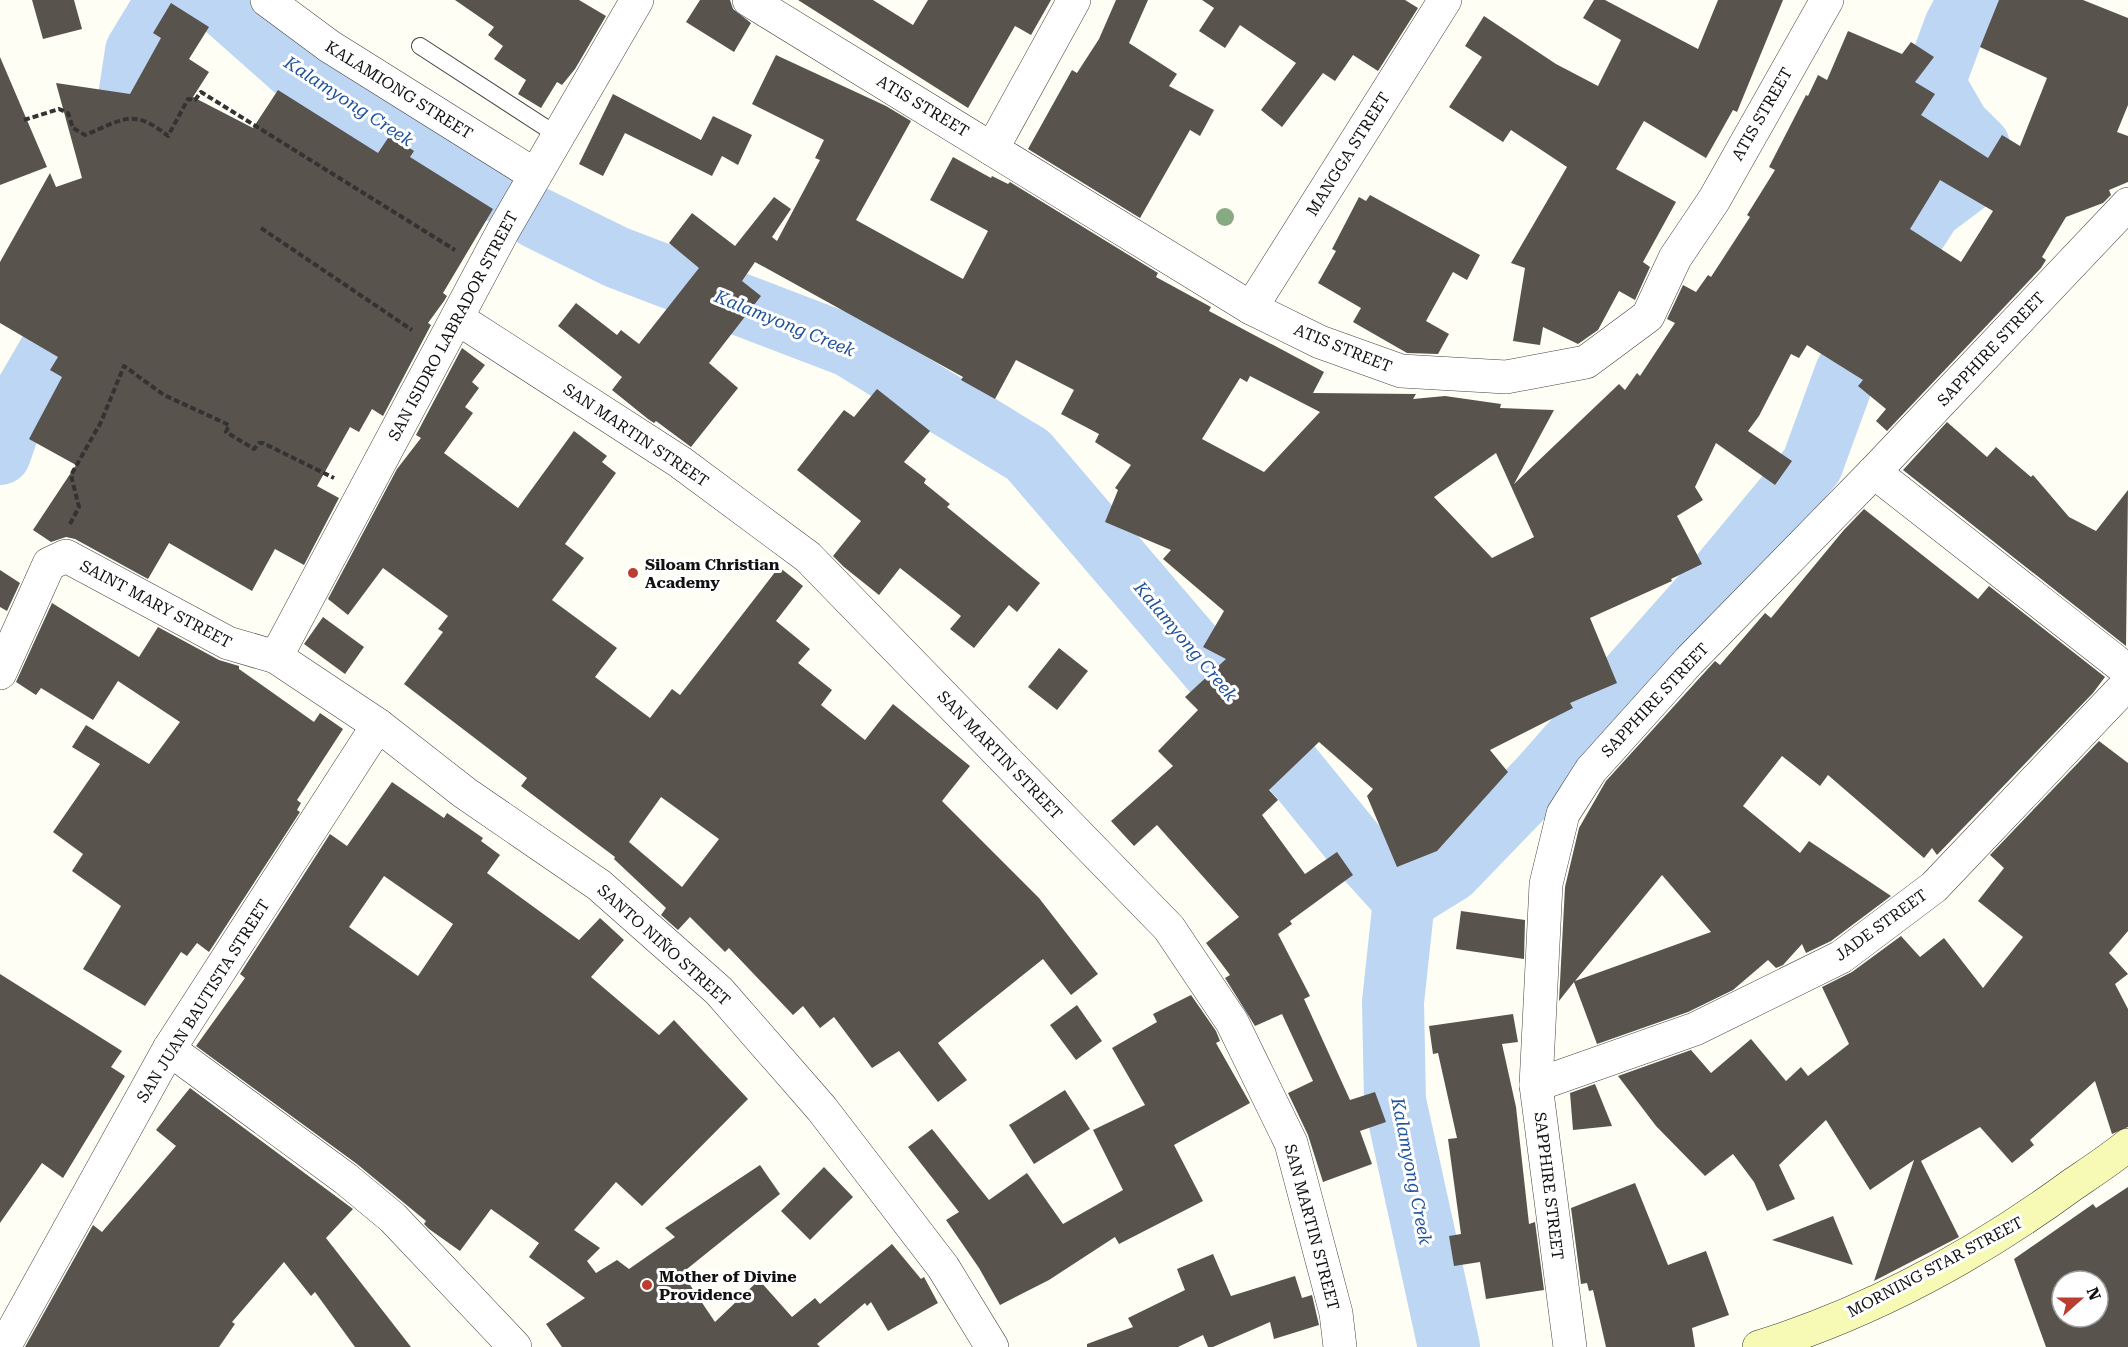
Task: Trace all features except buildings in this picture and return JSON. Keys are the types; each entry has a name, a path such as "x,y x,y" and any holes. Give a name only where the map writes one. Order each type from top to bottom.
{"street":[{"name":"KALAMIONG STREET","path":"267,0 329,46 535,175"},
{"name":"SAN ISIDRO LABRADOR STREET","path":"276,657 535,175 637,0"},
{"name":"ATIS STREET","path":"749,0 1251,308 1320,342 1401,371 1506,377 1586,362 1648,316 1675,258 1714,200 1827,0"},
{"path":"992,149 1074,0"},
{"name":"MANGGA STREET","path":"1251,308 1445,0"},
{"name":"SAPPHIRE STREET","path":"1570,1347 1536,1085 1546,884 1563,814 1591,770 1689,661 1875,472 2128,204"},
{"name":"SAN MARTIN STREET","path":"457,318 680,462 808,558 1169,927 1232,1022 1291,1143 1336,1313 1340,1347"},
{"path":"1875,472 2128,671"},
{"name":"SAINT MARY STREET","path":"49,564 66,556 228,644 276,657"},
{"path":"0,673 49,564"},
{"name":"SANTO NIÑO STREET","path":"276,657 378,725 465,793 599,885 719,991 829,1118 943,1267 992,1347"},
{"name":"JADE STREET","path":"1536,1085 1695,1029 1841,957 1934,887 2128,683"},
{"name":"SAN JUAN BAUTISTA STREET","path":"4,1347 169,1049 378,725"},
{"path":"169,1049 346,1179 393,1218 515,1347"},
{"name":"MORNING STAR STREET","path":"1759,1347 1868,1306 2014,1227 2128,1145"}],"lane":[{"path":"420,46 557,135"}],"path":[{"path":"24,120 59,109 68,113 73,128 85,135 130,117 153,124 168,136 188,99 195,100 201,92 484,268"},
{"path":"261,228 440,350"},
{"path":"49,564 79,507 71,476 101,422 124,366 164,395 229,425 226,432 248,446 254,449 259,442 263,443 364,493"}],"waterway":[{"path":"117,177 136,51 167,0"},
{"name":"Kalamyong Creek","path":"217,0 297,71 490,190"},
{"path":"1404,900 1451,871 1540,779 1718,578 1812,465 1846,372 1895,293 1902,254 1931,209 1971,179 1978,166 1979,146 1959,126 1934,83 1955,26 1969,0"},
{"name":"Kalamyong Creek","path":"537,218 616,257 849,346 1028,455 1218,677 1364,856 1404,900 1393,1002 1395,1101 1449,1347"},
{"path":"0,454 14,413 61,332 88,275"}],"place":[{"name":"Siloam Christian Academy","path":"633,573"},
{"name":"Mother of Divine Providence","path":"647,1285"}]}
